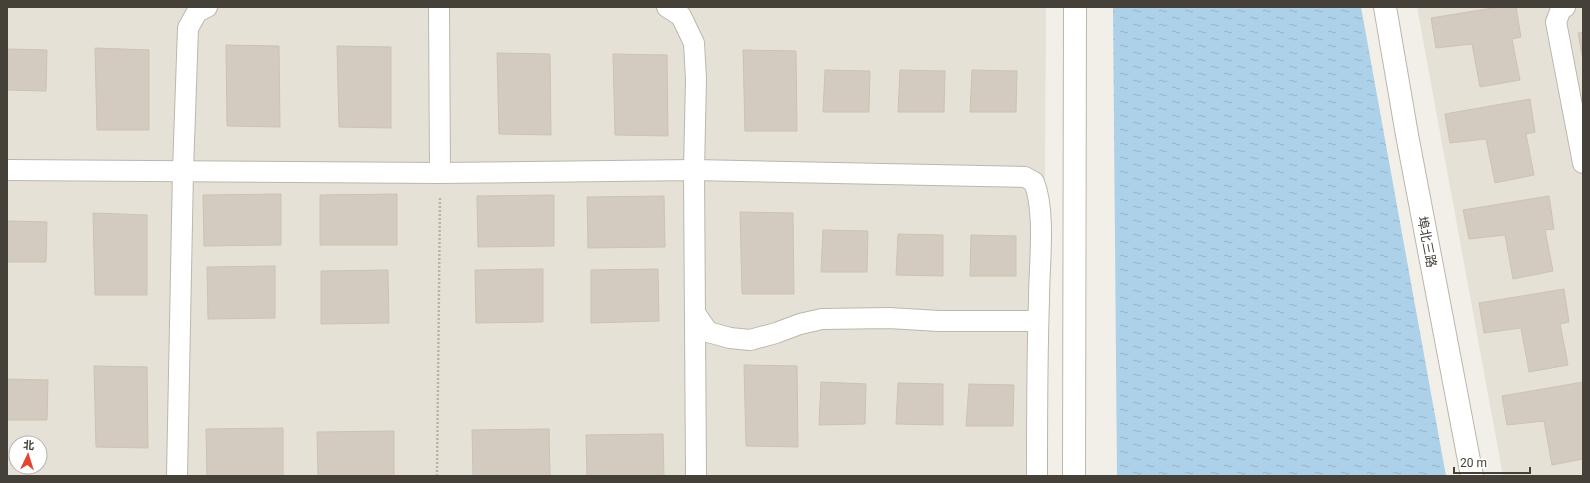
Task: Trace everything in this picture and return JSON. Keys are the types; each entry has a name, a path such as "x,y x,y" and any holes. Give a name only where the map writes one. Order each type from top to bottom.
{"street":[{"path":"177,476 183,171 188,28 198,12 207,7"},
{"path":"439,7 440,173"},
{"path":"667,7 681,16 694,43 696,79 694,170 696,476"},
{"path":"1074,476 1075,7"},
{"name":"埠北三路","path":"1385,7 1409,143 1472,476"},
{"path":"1565,7 1561,9 1556,22 1583,163"},
{"path":"7,170 440,173 694,170 1025,177 1034,182 1039,194 1037,476"},
{"path":"695,313 708,332 730,338 750,340 776,333 800,324 822,319 889,318 939,321 1038,321"}],"path":[{"path":"437,476 440,173"}],"shaded area":[{"path":"7,7 1042,7 1046,9 1043,476 7,476"},
{"path":"1417,7 1583,7 1583,476 1503,476"}],"water":[{"path":"1113,7 1361,7 1446,476 1117,476"}],"building":[{"path":"1499,7 1516,7 1521,37 1512,39 1520,80 1480,87 1472,44 1436,48 1431,18"},
{"path":"1583,32 1583,60 1578,33"},
{"path":"226,45 279,46 280,127 227,126"},
{"path":"337,46 391,47 391,128 339,127"},
{"path":"95,48 149,50 149,130 97,130"},
{"path":"7,49 47,50 46,91 7,90"},
{"path":"743,50 796,51 797,131 745,131"},
{"path":"497,53 550,54 551,135 499,134"},
{"path":"613,54 667,55 668,136 615,135"},
{"path":"825,70 870,71 869,112 823,112"},
{"path":"900,70 945,71 944,112 898,112"},
{"path":"972,70 1017,71 1016,112 970,112"},
{"path":"1530,99 1535,132 1526,134 1534,175 1495,183 1486,139 1450,143 1445,114"},
{"path":"281,194 281,245 204,246 203,195"},
{"path":"397,194 397,245 320,245 320,195"},
{"path":"554,195 554,246 478,247 477,196"},
{"path":"664,196 665,247 588,248 587,197"},
{"path":"1549,196 1554,229 1545,230 1553,271 1513,279 1505,235 1469,239 1463,210"},
{"path":"740,212 793,213 794,294 742,294"},
{"path":"93,213 147,215 147,295 95,295"},
{"path":"7,221 47,222 46,262 7,262"},
{"path":"823,230 868,231 867,272 821,272"},
{"path":"898,234 943,235 943,276 896,275"},
{"path":"971,235 1016,236 1016,276 970,276"},
{"path":"275,266 275,318 208,319 207,267"},
{"path":"543,269 543,322 476,323 475,270"},
{"path":"658,269 659,321 591,323 591,270"},
{"path":"388,270 389,323 321,324 321,271"},
{"path":"1564,289 1569,322 1560,324 1568,365 1529,372 1521,328 1484,333 1479,303"},
{"path":"744,365 797,366 798,447 746,446"},
{"path":"94,366 147,367 148,448 96,447"},
{"path":"7,379 48,380 47,420 7,420"},
{"path":"821,382 866,384 865,424 819,425"},
{"path":"1583,382 1583,459 1552,465 1544,421 1507,425 1502,396"},
{"path":"898,383 943,384 943,425 896,424"},
{"path":"969,384 1014,385 1013,426 966,426"},
{"path":"283,428 283,476 207,476 206,429"},
{"path":"549,429 550,476 473,476 472,430"},
{"path":"394,431 394,476 318,476 317,432"},
{"path":"663,434 664,476 587,476 586,435"}]}
